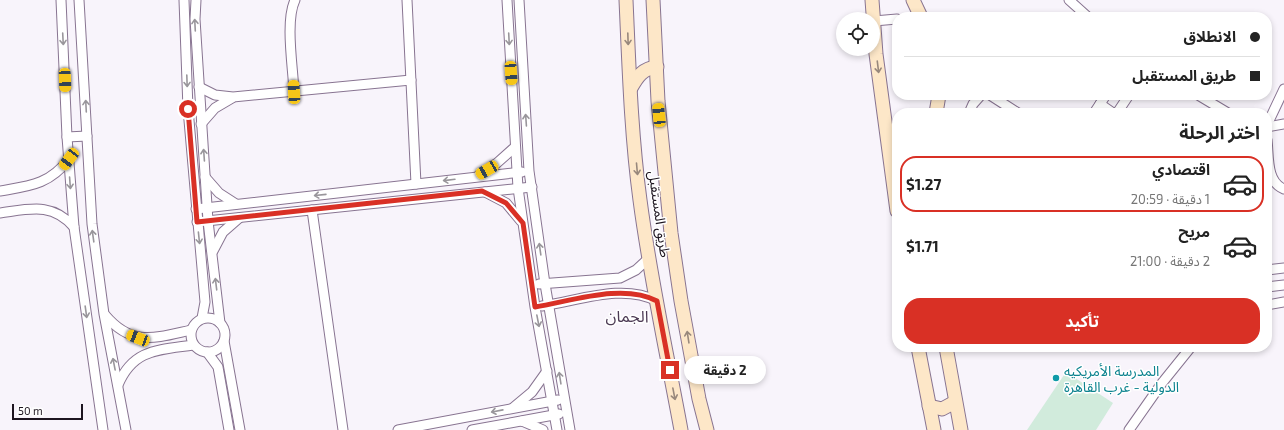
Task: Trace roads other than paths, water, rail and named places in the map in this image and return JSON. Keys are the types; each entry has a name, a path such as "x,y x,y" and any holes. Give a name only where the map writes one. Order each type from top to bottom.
{"main road":[{"name":"طريق المستقبل","path":"626,0 631,88 640,198 649,258 681,430"},
{"name":"طريق المستقبل","path":"653,0 658,101 671,233 681,301 699,399 707,430"},
{"path":"872,0 873,12"},
{"path":"913,0 919,12"},
{"path":"879,56 892,144"},
{"path":"631,88 641,73 648,69 657,67"},
{"path":"919,352 934,430"},
{"path":"947,352 961,430"},
{"path":"929,406 942,409 955,402"}],"street":[{"path":"61,0 67,137 74,227 103,430"},
{"path":"80,0 92,224 104,314 126,430"},
{"path":"184,0 188,105 205,302 202,318 193,325 190,335 193,345 202,351 207,352 214,351 220,347 224,341"},
{"path":"196,0 201,124 208,221 220,323"},
{"path":"294,92 290,22 295,0"},
{"path":"407,0 416,184"},
{"path":"507,0 518,188 535,307 557,430"},
{"path":"519,0 529,171 548,305 563,399 570,430"},
{"path":"1069,0 1082,12"},
{"path":"880,20 892,19"},
{"path":"199,86 215,95 233,97 411,80"},
{"path":"1272,115 1284,89"},
{"path":"201,124 215,108 233,97"},
{"path":"998,100 1010,108"},
{"path":"1097,108 1103,100"},
{"path":"1206,100 1220,108"},
{"path":"1100,104 1106,108"},
{"path":"188,105 200,105"},
{"path":"1272,125 1284,124"},
{"path":"67,137 87,136"},
{"path":"476,177 497,163 515,147"},
{"path":"0,192 35,185 45,181 58,172 69,159"},
{"path":"196,209 529,171"},
{"path":"205,177 219,193 236,204"},
{"path":"1272,178 1274,182 1284,190"},
{"path":"197,222 482,191 532,187"},
{"path":"368,189 370,204"},
{"path":"482,191 506,203 523,223"},
{"path":"0,213 47,209 57,213 74,227"},
{"path":"312,210 343,430"},
{"path":"212,252 223,232 240,217"},
{"path":"532,285 620,278 632,272 649,258"},
{"path":"1272,269 1284,268"},
{"path":"1272,286 1284,285"},
{"path":"535,307 623,292 639,294 657,301"},
{"path":"1272,304 1284,302"},
{"path":"104,314 113,325 125,333 138,338 151,339 191,330"},
{"path":"202,318 215,319 224,328 224,341 240,430"},
{"path":"118,385 123,373 131,363 142,355 154,350 193,345"},
{"path":"207,352 218,367 229,430"},
{"path":"1129,430 1162,383 1187,352"},
{"path":"513,408 532,392 547,371"},
{"path":"398,430 563,399"},
{"path":"472,430 566,412"},
{"path":"522,421 543,430"}],"place":[{"name":"المدرسة الأمريكيه الدولية - غرب القاهرة","path":"1056,378"}],"district":[{"name":"الجمان","path":"627,315"}]}
